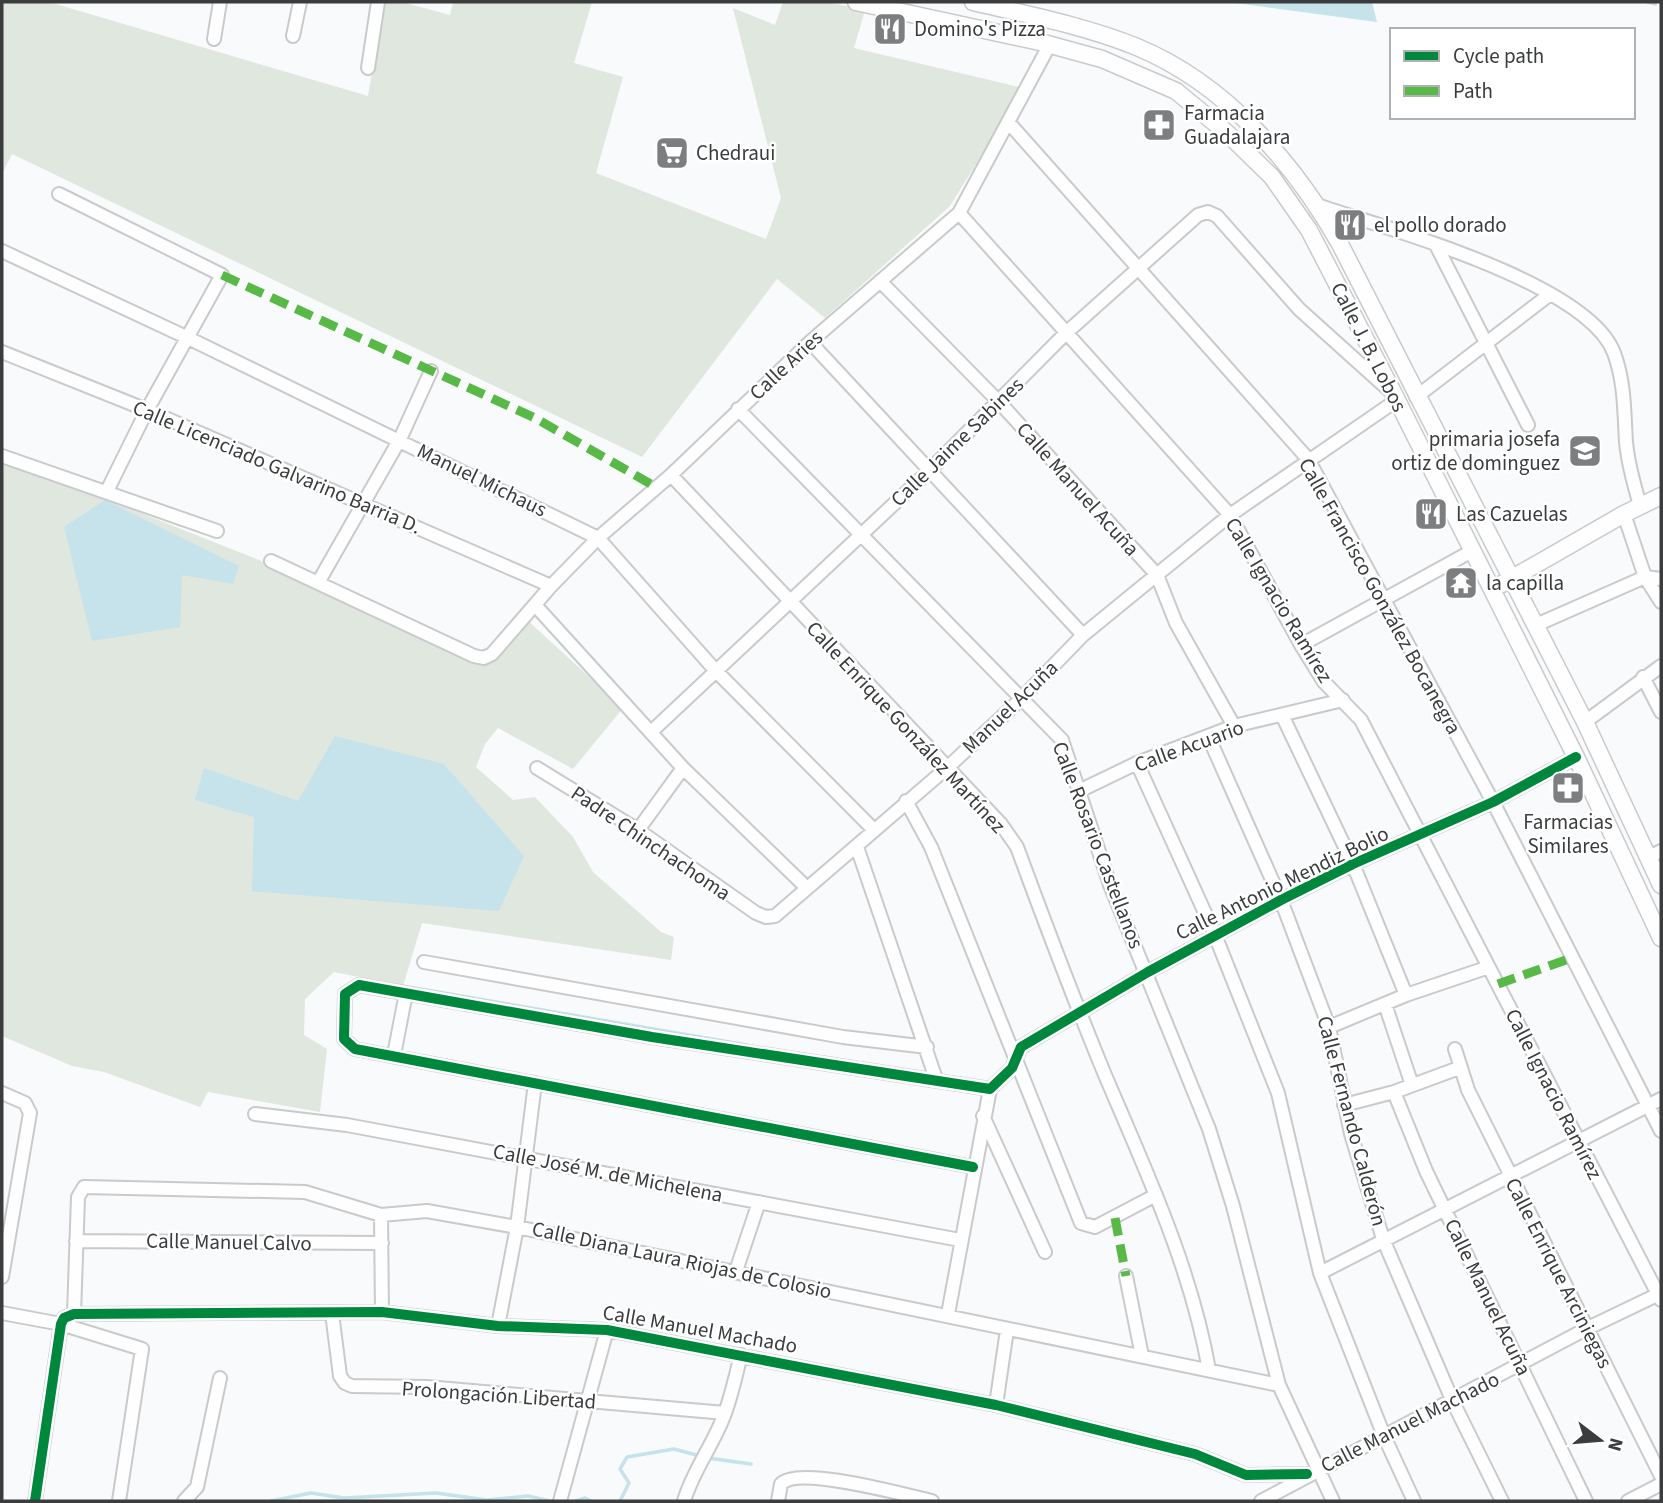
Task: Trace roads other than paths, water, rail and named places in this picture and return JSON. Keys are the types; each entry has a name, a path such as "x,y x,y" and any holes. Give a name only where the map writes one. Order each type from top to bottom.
{"main road":[{"name":"Calle J. B. Lobos","path":"856,2 883,4 1102,59 1176,91 1227,133 1272,177 1309,230 1394,396 1576,757 1661,937"},
{"name":"Calle J. B. Lobos","path":"973,2 1085,28 1140,48 1185,75 1244,119 1290,168 1320,206 1654,855 1661,885"},
{"path":"1491,590 1623,514 1661,496"}],"street":[{"path":"214,39 220,2"},
{"path":"293,36 300,2"},
{"path":"368,68 378,2"},
{"name":"Calle Aries","path":"319,581 474,656 484,658 598,538 671,475 810,342 959,213 1050,44"},
{"name":"Calle Francisco González Bocanegra","path":"1009,123 1308,459 1493,802 1661,1130"},
{"path":"59,194 222,275 147,410 107,491"},
{"path":"1320,206 1489,264 1595,323 1613,351 1625,395 1626,445 1640,505"},
{"name":"Calle Jaime Sabines","path":"651,732 929,471 1066,333 1198,215 1209,212 1217,216 1299,309 1394,396"},
{"name":"Calle Ignacio Ramírez","path":"959,213 1230,516 1324,682 1361,720 1576,1141 1660,1296"},
{"path":"1436,245 1528,425"},
{"name":"Manuel Michaus","path":"2,251 400,439 598,538 715,670 874,830"},
{"name":"Calle Manuel Acuña","path":"880,281 1000,402 1157,575 1176,623 1234,726"},
{"path":"1416,397 1549,295"},
{"path":"810,342 1083,635"},
{"name":"Calle Licenciado Galvarino Barria D.","path":"2,352 147,410 551,586"},
{"path":"271,561 319,581 400,439 431,371"},
{"name":"Manuel Acuña","path":"766,917 775,916 947,767 1021,699 1083,635 1230,516 1394,396"},
{"name":"Calle Rosario Castellanos","path":"738,409 1062,740 1110,885 1148,972 1209,1129 1233,1206 1279,1385 1313,1472 1333,1501"},
{"path":"2,456 217,531"},
{"name":"Calle Enrique González Martínez","path":"671,475 1001,824 1017,847 1079,1013 1156,1195 1196,1304 1209,1370"},
{"path":"1623,514 1645,577 1661,602"},
{"path":"1301,645 1472,551"},
{"path":"1535,625 1645,577 1661,579"},
{"path":"535,605 683,768 807,888"},
{"path":"1586,722 1661,666"},
{"path":"1643,677 1661,712"},
{"name":"Calle Acuario","path":"1079,791 1137,763 1209,738 1234,726 1283,717 1343,700"},
{"path":"1283,717 1353,864 1406,995"},
{"name":"Calle Fernando Calderón","path":"1209,738 1282,900 1329,1027 1344,1105 1383,1239 1452,1402 1502,1501"},
{"name":"Calle Antonio Mendiz Bolio","path":"990,1089 1012,1068 1021,1047 1148,972 1353,864 1422,836 1493,802 1576,757"},
{"path":"1137,763 1215,935 1278,1093 1320,1273 1384,1436 1414,1501"},
{"name":"Padre Chinchachoma","path":"537,768 638,830 766,917"},
{"path":"638,830 683,768"},
{"path":"906,801 931,847 1081,1223 1095,1227 1156,1195"},
{"path":"857,847 936,1079"},
{"path":"424,962 843,1037 927,1047"},
{"path":"1329,1027 1406,995 1489,967"},
{"path":"948,1314 973,1167 990,1089 652,1037 359,985 345,994 344,1039 349,1046 973,1167"},
{"path":"394,1055 406,993"},
{"path":"1385,1004 1412,1085"},
{"name":"Calle Enrique Arciniegas","path":"1455,1049 1459,1068 1509,1174 1661,1476"},
{"path":"1344,1105 1394,1092 1459,1068"},
{"path":"498,1326 517,1227 523,1157 535,1083"},
{"name":"Calle Manuel Acuña","path":"1394,1092 1444,1208 1586,1501"},
{"path":"2,1093 30,1108 2,1277"},
{"path":"1320,1273 1509,1174 1661,1099"},
{"name":"Calle José M. de Michelena","path":"255,1114 347,1125 960,1240"},
{"path":"983,1115 1045,1252"},
{"name":"Calle Diana Laura Riojas de Colosio","path":"76,1241 81,1189 86,1187 305,1192 381,1216 428,1211 517,1227 948,1314 1007,1330 1279,1385"},
{"path":"736,1271 759,1202"},
{"path":"381,1216 382,1312"},
{"path":"35,1501 61,1324 64,1318 74,1314 76,1241"},
{"name":"Calle Manuel Calvo","path":"76,1241 382,1243"},
{"path":"1126,1276 1142,1356"},
{"name":"Calle Manuel Machado","path":"1261,1501 1586,1329 1660,1296"},
{"name":"Calle Manuel Machado","path":"74,1314 382,1312 498,1326 607,1330 996,1405 1195,1454 1246,1475 1313,1472"},
{"path":"2,1313 61,1324 142,1349 119,1501"},
{"name":"Prolongación Libertad","path":"332,1313 340,1376 345,1384 725,1413"},
{"path":"561,1497 590,1401 607,1330"},
{"path":"996,1405 1007,1330"},
{"path":"684,1501 691,1476 705,1458 725,1413 741,1355"},
{"path":"184,1501 197,1487 220,1378"},
{"path":"778,1501 781,1484 793,1477 847,1482 932,1501"},
{"path":"1628,1501 1661,1484"}],"water":[{"path":"1228,2 1372,2 1377,22"},
{"path":"105,500 239,566 233,584 182,575 180,627 92,641 64,527"},
{"path":"335,736 444,764 524,856 499,911 252,891 254,817 195,800 204,768 298,801"}],"waterway":[{"path":"397,985 747,1045"},
{"path":"620,1501 629,1483 620,1469 627,1457 674,1449 700,1456"},
{"path":"708,1458 751,1464"},
{"path":"271,1501 311,1493 344,1498 436,1493 487,1500 528,1496 550,1501"},
{"path":"576,1501 585,1498 591,1501"}],"railway":[{"path":"1647,2 1661,5"}],"place":[{"name":"Domino's Pizza","path":"890,29"},
{"name":"Farmacia Guadalajara","path":"1159,125"},
{"name":"Chedraui","path":"672,153"},
{"name":"el pollo dorado","path":"1350,225"},
{"name":"primaria josefa ortiz de dominguez","path":"1585,451"},
{"name":"Las Cazuelas","path":"1431,514"},
{"name":"la capilla","path":"1461,583"},
{"name":"Farmacias Similares","path":"1568,788"}]}
